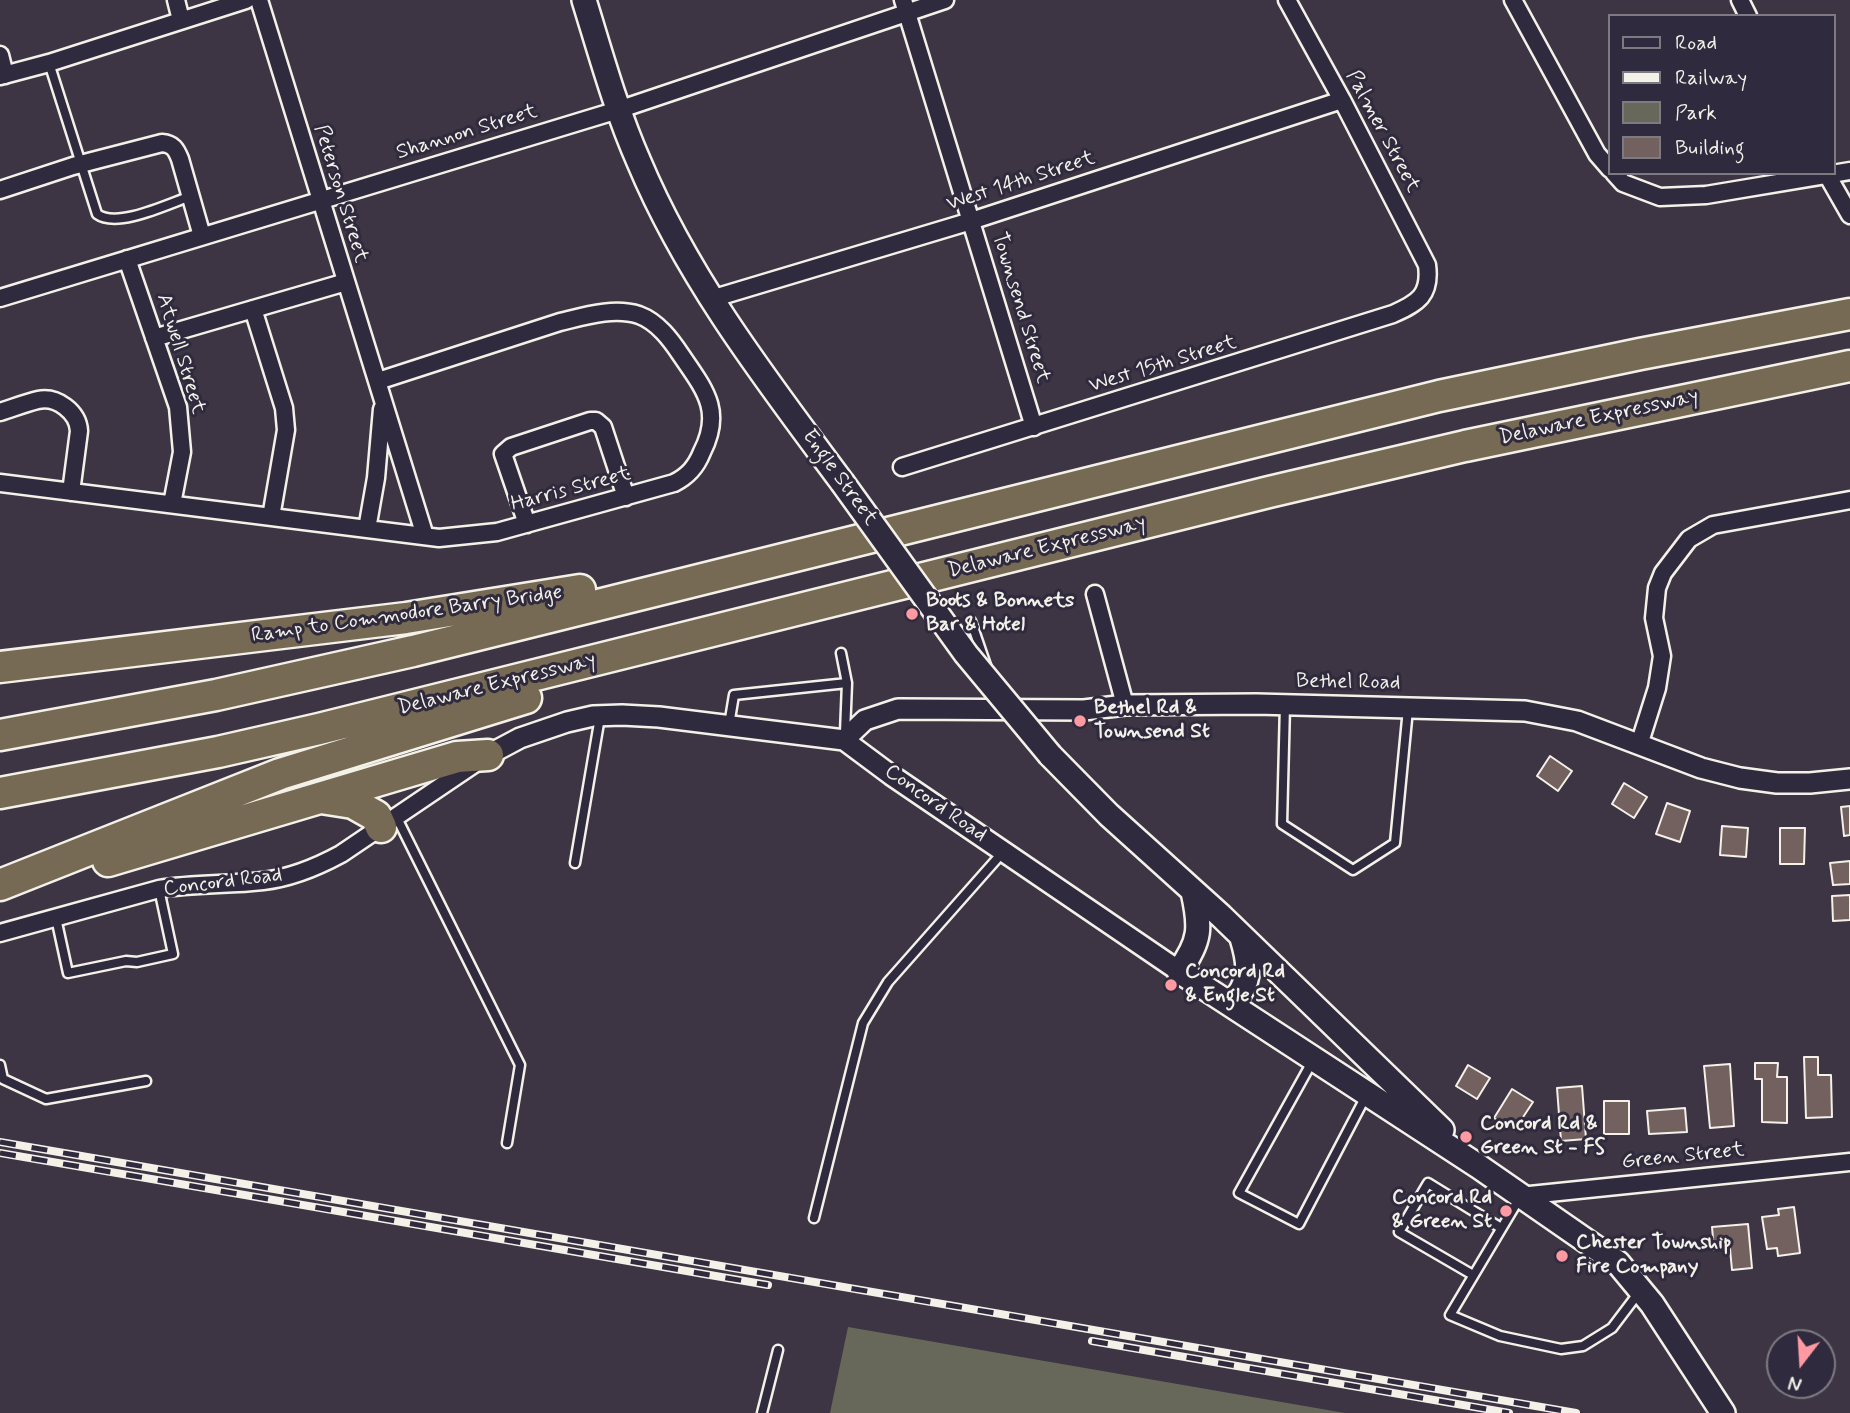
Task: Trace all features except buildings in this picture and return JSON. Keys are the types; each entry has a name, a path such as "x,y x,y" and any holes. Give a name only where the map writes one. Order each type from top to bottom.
{"highway":[{"path":"0,735 216,695 373,660 1439,396 1627,356 1850,314"},
{"name":"Delaware Expressway","path":"0,793 191,758 306,732 1465,446 1850,366"},
{"name":"Ramp to Commodore Barry Bridge","path":"0,667 406,618 541,598 670,571 812,551"},
{"path":"0,885 280,774 562,687 774,633 972,566"},
{"path":"0,893 457,757 488,755"},
{"path":"321,797 353,803 389,821"}],"main road":[{"name":"Engle Street","path":"584,0 618,110 639,164 711,299 966,654 1050,755 1109,815 1242,938 1478,1166"},
{"path":"1179,971 1198,938 1199,917 1193,892"},
{"path":"1231,1005 1244,987 1249,967 1242,938"},
{"name":"Concord Road","path":"1179,971 1478,1166 1618,1263 1652,1304 1723,1413"}],"street":[{"path":"176,0 181,20"},
{"path":"0,55 3,75 246,0"},
{"name":"Peterson Street","path":"259,0 425,536"},
{"name":"Shannon Street","path":"0,299 618,110 905,6 944,0"},
{"name":"Palmer Street","path":"1287,0 1427,265 1426,287"},
{"path":"1513,0 1597,155 1608,167"},
{"name":"Townsend Street","path":"905,6 1034,427"},
{"name":"West 14th Street","path":"711,299 971,221 1342,100"},
{"path":"0,190 81,165 163,143 170,144 176,149 180,159 202,236"},
{"path":"1616,175 1623,183 1660,197 1706,195 1827,175 1850,215"},
{"name":"Atwell Street","path":"127,259 178,407 182,452 172,504"},
{"path":"154,338 346,282"},
{"name":"West 15th Street","path":"902,467 1393,314 1417,302 1426,287"},
{"path":"253,309 284,408 286,430 271,517"},
{"name":"Harris Street","path":"0,483 439,538 496,532 683,479 699,459 712,426 712,410 699,382 661,329 641,316 627,313 590,314 378,381"},
{"path":"0,412 45,400 59,403 69,410 76,419 79,431 71,492"},
{"name":"Peterson Street","path":"367,530 383,400"},
{"path":"527,524 503,458 506,450 590,421 596,421 603,427 626,497"},
{"path":"1639,745 1657,688 1662,656 1654,618 1657,588 1663,573 1689,539 1713,525 1850,500"},
{"path":"1094,594 1125,705"},
{"name":"Bethel Road","path":"845,740 865,720 898,709 1084,710 1125,705 1285,705 1525,711 1577,722 1701,768 1740,778 1799,783 1850,779"},
{"name":"Concord Road","path":"0,933 179,885 265,881 291,875 341,854 488,755 520,738 549,727 600,716 659,717 845,740 891,775 1179,971"},
{"name":"Green Street","path":"1520,1196 1850,1162"}],"lane":[{"path":"49,63 97,214 103,219 128,218 191,196"},
{"path":"971,621 1002,710"},
{"path":"841,653 847,683 845,740"},
{"path":"729,725 734,695 847,683"},
{"path":"1285,705 1282,824 1353,870 1395,843 1409,707"},
{"path":"575,863 600,716"},
{"path":"389,821 520,1065 507,1143"},
{"path":"814,1218 852,1061 863,1023 872,1005 888,982 1003,852"},
{"path":"56,918 68,973 173,954 159,889"},
{"path":"1313,1059 1239,1193 1299,1224 1367,1094"},
{"path":"0,1065 2,1079 46,1099 146,1080"},
{"path":"1474,1275 1399,1232 1428,1183 1501,1228"},
{"path":"1520,1196 1450,1315 1500,1336 1561,1349 1583,1346 1612,1328 1640,1290"},
{"path":"762,1413 778,1350"}],"green space":[{"path":"848,1327 1345,1413 830,1413"}],"railway":[{"path":"0,1142 1576,1413"},
{"path":"0,1153 768,1285"},
{"path":"1092,1341 1509,1413"}],"place":[{"name":"Boots & Bonnets Bar & Hotel","path":"912,614"},
{"name":"Bethel Rd & Townsend St","path":"1080,721"},
{"name":"Concord Rd & Engle St","path":"1171,985"},
{"name":"Concord Rd & Green St - FS","path":"1466,1137"},
{"name":"Concord Rd & Green St","path":"1506,1211"},
{"name":"Chester Township Fire Company","path":"1562,1256"}]}
